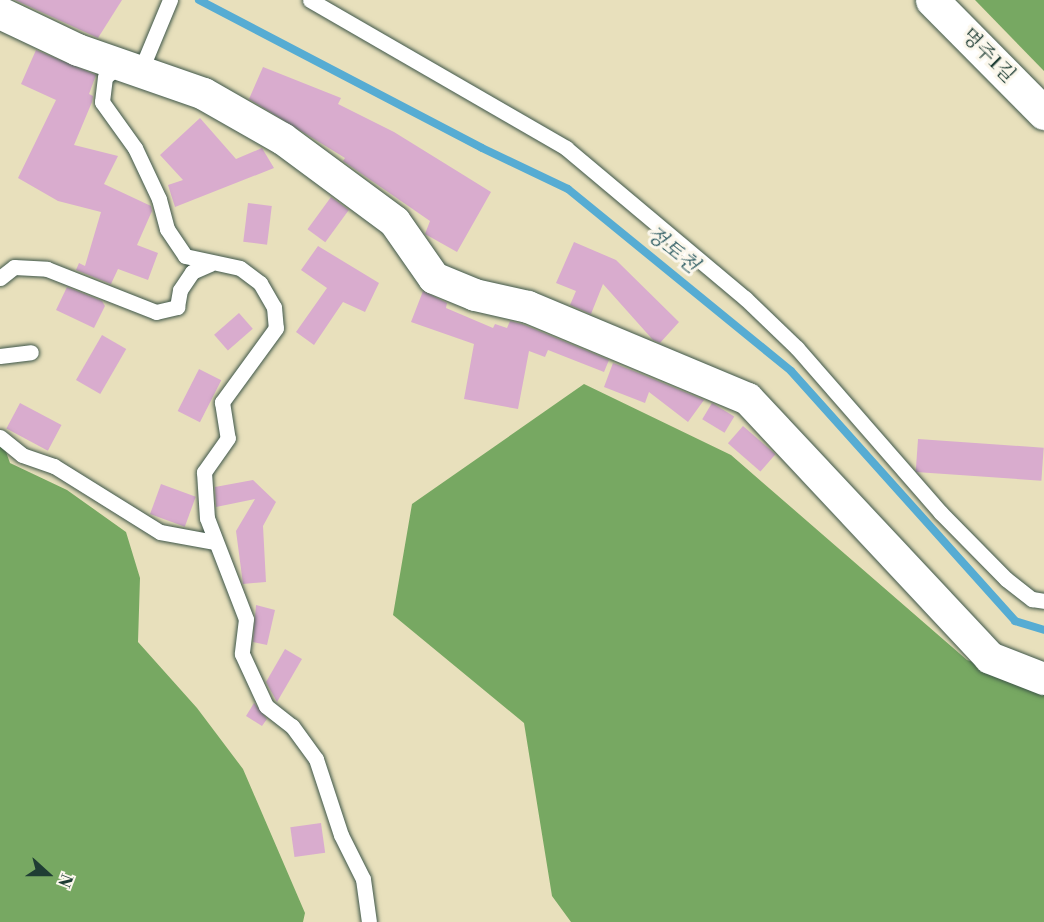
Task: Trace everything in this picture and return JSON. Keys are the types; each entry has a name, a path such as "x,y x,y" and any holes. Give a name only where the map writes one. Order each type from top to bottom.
{"street":[{"name":"명주1길","path":"932,0 1044,113"},
{"path":"0,13 130,68 204,94 284,139 395,222 434,278 476,295 528,307 748,399 990,658 1044,679"}],"lane":[{"path":"310,0 566,148 745,298 797,348 940,512 998,570 1032,599 1044,602"},
{"path":"167,7 130,68 105,77 102,102 135,148 159,199 167,229 185,256 210,264 240,268 260,283 274,307 276,328 222,402 228,438 204,472 207,518 214,542 238,591 246,619 242,654 266,706 292,726 316,759 341,835 363,879 369,922"},
{"path":"0,278 14,267 47,269 156,312 177,308 180,290 192,272 210,264"},
{"path":"0,356 31,352"},
{"path":"0,437 22,455 54,466 160,532 214,542"}],"green space":[{"path":"975,0 1044,0 1044,71"},
{"path":"584,384 731,455 967,660 1044,685 1044,922 571,922 552,896 524,723 393,615 412,504"},
{"path":"0,435 10,463 67,490 126,532 140,578 138,642 197,708 243,769 305,913 303,922 0,922"}],"building":[{"path":"15,0 122,0 98,38"},
{"path":"36,50 96,75 89,94 93,96 92,102 74,145 118,156 104,184 151,206 152,211 137,245 158,253 148,280 118,269 111,284 76,270 79,263 85,266 101,212 58,201 18,178 56,100 21,84"},
{"path":"263,67 341,98 338,104 394,132 491,192 457,252 425,234 430,221 343,161 345,158 249,99"},
{"path":"200,118 236,159 262,148 274,168 175,207 168,185 183,180 160,155"},
{"path":"331,197 349,210 325,242 307,229"},
{"path":"248,203 272,206 267,245 243,242"},
{"path":"574,242 616,260 679,322 660,343 653,340 603,284 591,314 570,305 576,291 556,283"},
{"path":"318,246 379,283 365,312 343,302 314,345 296,332 327,288 301,270"},
{"path":"67,287 102,301 105,306 94,328 56,310"},
{"path":"423,291 447,303 446,308 493,328 495,324 507,328 510,321 522,324 609,360 604,372 548,350 545,357 529,351 518,409 464,399 474,344 411,322"},
{"path":"239,313 253,329 228,350 214,335"},
{"path":"102,335 126,349 100,394 76,380"},
{"path":"613,363 704,400 688,422 649,392 645,403 604,387"},
{"path":"199,369 221,380 200,422 178,411"},
{"path":"20,403 61,425 48,451 6,429"},
{"path":"712,403 734,416 725,433 702,419"},
{"path":"743,426 775,454 760,472 728,443"},
{"path":"918,439 1044,448 1041,481 916,472"},
{"path":"253,480 276,502 263,526 266,582 243,584 236,531 255,499 216,507 215,487"},
{"path":"161,484 196,497 185,527 150,514"},
{"path":"256,605 275,610 267,645 253,642"},
{"path":"285,649 302,659 277,702 266,682"},
{"path":"254,703 267,719 262,726 246,716"},
{"path":"321,823 325,853 294,857 290,827"}],"waterway":[{"name":"정토천","path":"199,0 482,148 568,189 791,371 1015,621 1044,630"}]}
